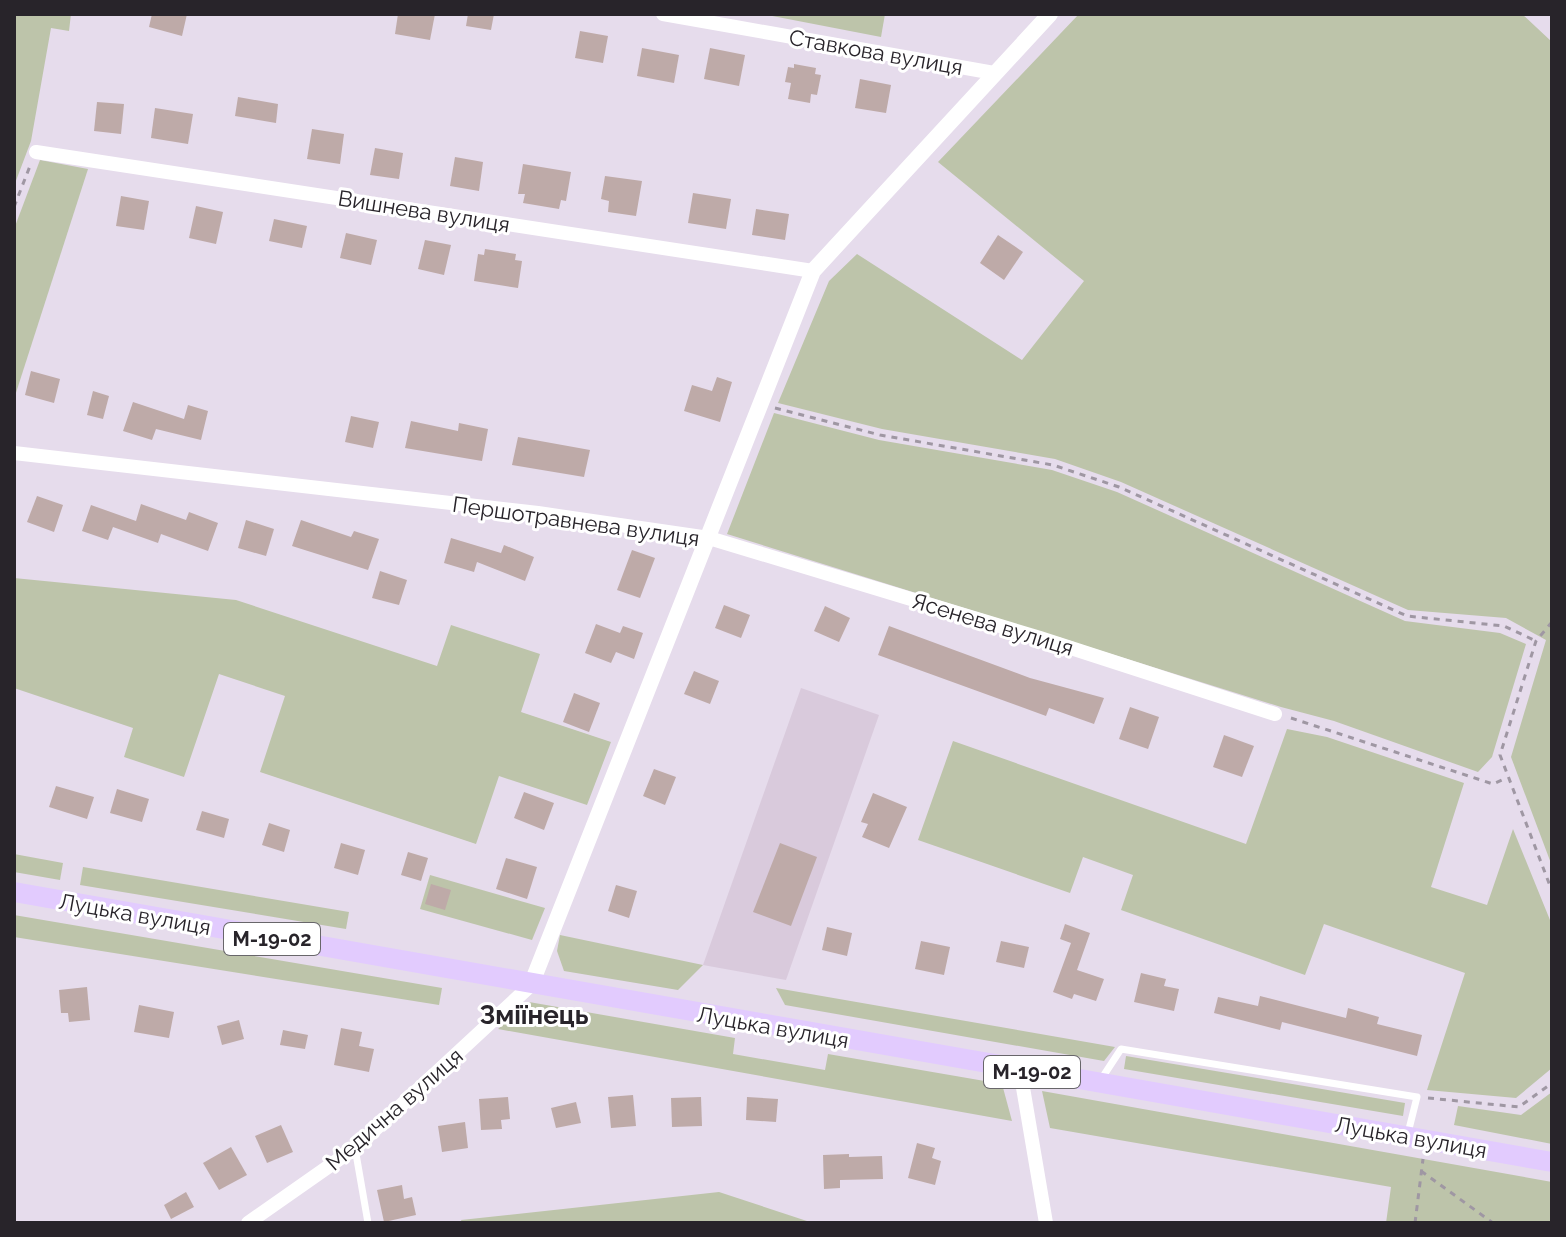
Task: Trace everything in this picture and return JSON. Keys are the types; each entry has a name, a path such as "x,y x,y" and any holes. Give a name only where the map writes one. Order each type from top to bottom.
{"main road":[{"name":"Луцька вулиця","path":"14,892 1542,1160"}],"street":[{"name":"Ставкова вулиця","path":"663,14 994,73"},
{"path":"709,538 813,271 1050,14"},
{"name":"Вишнева вулиця","path":"36,152 813,271"},
{"name":"Першотравнева вулиця","path":"14,453 538,513 709,538 531,985"},
{"name":"Ясенева вулиця","path":"709,538 1040,638 1275,714"},
{"name":"Медична вулиця","path":"248,1223 355,1148 531,985"},
{"path":"1020,1070 1046,1223"}],"lane":[{"path":"1100,1081 1121,1049 1417,1097 1416,1137"},
{"path":"355,1148 368,1223"}],"path":[{"path":"14,207 36,152"},
{"path":"760,405 880,435 1053,465 1119,487 1407,616 1504,626 1536,641"},
{"path":"1552,622 1536,641 1500,755 1506,778 1552,891"},
{"path":"1275,714 1330,729 1493,784 1506,778"},
{"path":"1417,1097 1519,1107 1552,1083"},
{"path":"1415,1223 1421,1171 1416,1137"},
{"path":"1421,1171 1493,1223"}],"shaded area":[{"path":"801,688 879,715 786,980 703,965"}],"green space":[{"path":"14,14 71,14 69,31 51,28 31,141 14,186"},
{"path":"762,14 885,14 881,37"},
{"path":"1079,14 1522,14 1552,42 1552,866 1511,757 1546,640 1506,618 1408,610 1121,482 1055,459 882,429 778,403 829,281 857,254 1022,360 1084,281 938,162"},
{"path":"40,160 88,169 14,399 14,229"},
{"path":"774,413 879,440 1052,470 1117,492 1405,621 1500,633 1526,644 1492,757 1478,772 1334,721 727,534"},
{"path":"14,578 236,600 437,666 451,625 540,654 521,712 611,742 587,805 499,776 476,844 260,772 285,696 219,674 184,777 124,757 133,728 14,688"},
{"path":"1287,729 1327,737 1464,783 1431,887 1487,905 1513,829 1552,925 1552,1068 1516,1098 1427,1090 1465,973 1324,924 1305,975 1121,910 1133,875 1083,857 1070,893 918,840 953,741 1246,844"},
{"path":"14,854 63,863 60,880 14,872"},
{"path":"83,867 349,912 346,929 80,885"},
{"path":"430,875 545,908 532,940 420,909"},
{"path":"14,915 442,988 439,1005 14,937"},
{"path":"560,935 703,965 678,990 564,971 557,951"},
{"path":"776,988 1115,1047 1104,1061 785,1005"},
{"path":"529,1002 735,1038 733,1054 825,1070 828,1054 1002,1084 1012,1121 498,1029"},
{"path":"1126,1056 1405,1103 1403,1116 1124,1069"},
{"path":"1042,1091 1552,1182 1552,1223 1386,1223 1391,1187 1050,1128"},
{"path":"1552,1092 1552,1144 1454,1125 1458,1106 1521,1115"},
{"path":"719,1192 813,1223 462,1223 461,1220"}],"building":[{"path":"152,14 187,14 182,36 149,27"},
{"path":"398,14 435,14 430,40 395,34"},
{"path":"468,14 494,14 491,30 466,26"},
{"path":"580,31 608,36 603,63 575,58"},
{"path":"642,48 679,55 674,83 637,76"},
{"path":"710,48 745,55 739,86 704,79"},
{"path":"794,64 816,68 815,74 821,75 817,95 811,94 810,103 788,99 791,83 785,82 788,67 794,68"},
{"path":"860,79 891,85 886,113 855,108"},
{"path":"238,97 278,104 276,123 235,116"},
{"path":"97,102 124,104 121,134 94,131"},
{"path":"155,108 193,114 188,144 151,138"},
{"path":"312,129 344,134 340,164 307,159"},
{"path":"375,148 403,153 399,179 370,175"},
{"path":"455,157 483,162 479,191 450,186"},
{"path":"523,164 571,172 566,201 561,200 559,209 523,203 525,194 518,194"},
{"path":"605,176 642,181 636,216 608,212 609,201 601,199"},
{"path":"693,193 731,199 726,229 688,223"},
{"path":"121,196 149,201 144,230 116,226"},
{"path":"196,206 223,212 216,244 189,238"},
{"path":"756,209 789,214 785,240 752,235"},
{"path":"274,219 307,226 302,248 269,241"},
{"path":"346,233 377,240 371,265 340,258"},
{"path":"998,235 1023,252 1004,280 980,263"},
{"path":"425,240 451,245 444,275 418,269"},
{"path":"485,249 516,254 515,260 522,261 518,288 474,281 478,254 484,255"},
{"path":"31,371 60,379 54,403 25,395"},
{"path":"717,377 732,382 720,422 684,411 692,385 712,391"},
{"path":"93,391 109,396 103,419 87,415"},
{"path":"133,402 184,419 188,405 208,411 201,440 156,429 152,440 123,431"},
{"path":"351,416 379,422 373,448 345,442"},
{"path":"411,421 458,431 459,423 488,429 482,461 405,448"},
{"path":"518,437 590,450 584,477 512,465"},
{"path":"37,496 63,505 54,532 27,522"},
{"path":"141,504 186,520 189,512 218,523 208,551 161,534 158,543 113,527 108,540 82,531 91,505 136,521"},
{"path":"246,520 274,529 266,556 238,548"},
{"path":"301,520 351,537 354,531 379,539 368,570 292,546"},
{"path":"451,538 501,553 504,545 534,557 525,581 477,562 474,572 444,563"},
{"path":"632,550 655,558 640,598 617,590"},
{"path":"380,571 407,580 399,605 372,598"},
{"path":"724,605 750,615 741,638 715,628"},
{"path":"825,606 850,618 839,642 814,631"},
{"path":"596,624 620,633 623,626 643,633 634,659 616,652 611,663 585,653"},
{"path":"889,626 1030,678 1104,698 1094,724 1049,708 1046,716 878,655"},
{"path":"694,671 719,681 710,704 684,694"},
{"path":"574,693 600,703 589,732 563,722"},
{"path":"1130,707 1159,717 1148,749 1119,739"},
{"path":"1224,735 1254,746 1242,777 1213,767"},
{"path":"654,769 676,777 665,805 643,796"},
{"path":"56,786 94,797 87,819 49,807"},
{"path":"117,789 149,799 142,822 110,813"},
{"path":"524,792 554,803 544,830 514,818"},
{"path":"873,793 907,807 889,848 862,837 868,824 861,822"},
{"path":"202,811 229,819 224,838 196,830"},
{"path":"269,823 290,830 284,852 262,845"},
{"path":"341,843 365,850 358,875 334,868"},
{"path":"780,843 817,857 791,926 753,912"},
{"path":"408,852 428,858 421,881 401,875"},
{"path":"506,858 537,867 527,899 496,889"},
{"path":"431,884 451,890 445,910 425,904"},
{"path":"616,885 637,891 629,918 608,911"},
{"path":"1065,924 1090,933 1077,970 1104,979 1096,1001 1074,994 1072,999 1053,992 1071,943 1060,939"},
{"path":"827,927 852,933 847,956 822,950"},
{"path":"921,941 950,947 944,975 915,969"},
{"path":"1001,941 1029,947 1024,968 996,962"},
{"path":"1141,973 1166,979 1164,986 1179,989 1174,1011 1134,1002"},
{"path":"87,987 90,1020 69,1022 68,1013 61,1013 59,990"},
{"path":"1260,996 1346,1018 1348,1008 1379,1017 1377,1024 1422,1035 1417,1056 1282,1022 1280,1030 1214,1013 1218,997 1258,1006"},
{"path":"139,1005 174,1012 169,1038 134,1032"},
{"path":"239,1020 244,1039 222,1045 217,1026"},
{"path":"341,1028 362,1032 359,1046 374,1049 369,1072 334,1065"},
{"path":"283,1030 308,1035 305,1049 280,1045"},
{"path":"633,1095 636,1126 611,1128 608,1097"},
{"path":"508,1097 510,1119 501,1120 502,1129 481,1130 479,1099"},
{"path":"701,1097 702,1126 672,1127 671,1098"},
{"path":"747,1097 778,1099 776,1122 746,1120"},
{"path":"576,1102 581,1123 556,1128 551,1108"},
{"path":"465,1122 468,1148 442,1152 438,1126"},
{"path":"281,1125 293,1152 267,1163 255,1136"},
{"path":"917,1143 935,1148 932,1158 941,1161 935,1185 908,1178"},
{"path":"231,1147 247,1175 219,1190 203,1163"},
{"path":"849,1154 849,1157 882,1156 883,1179 840,1180 840,1188 824,1189 823,1155"},
{"path":"402,1185 404,1199 412,1197 416,1215 384,1222 377,1190"},
{"path":"186,1192 194,1207 171,1219 164,1205"}],"district":[{"name":"Зміїнець","path":"534,1015"}]}
